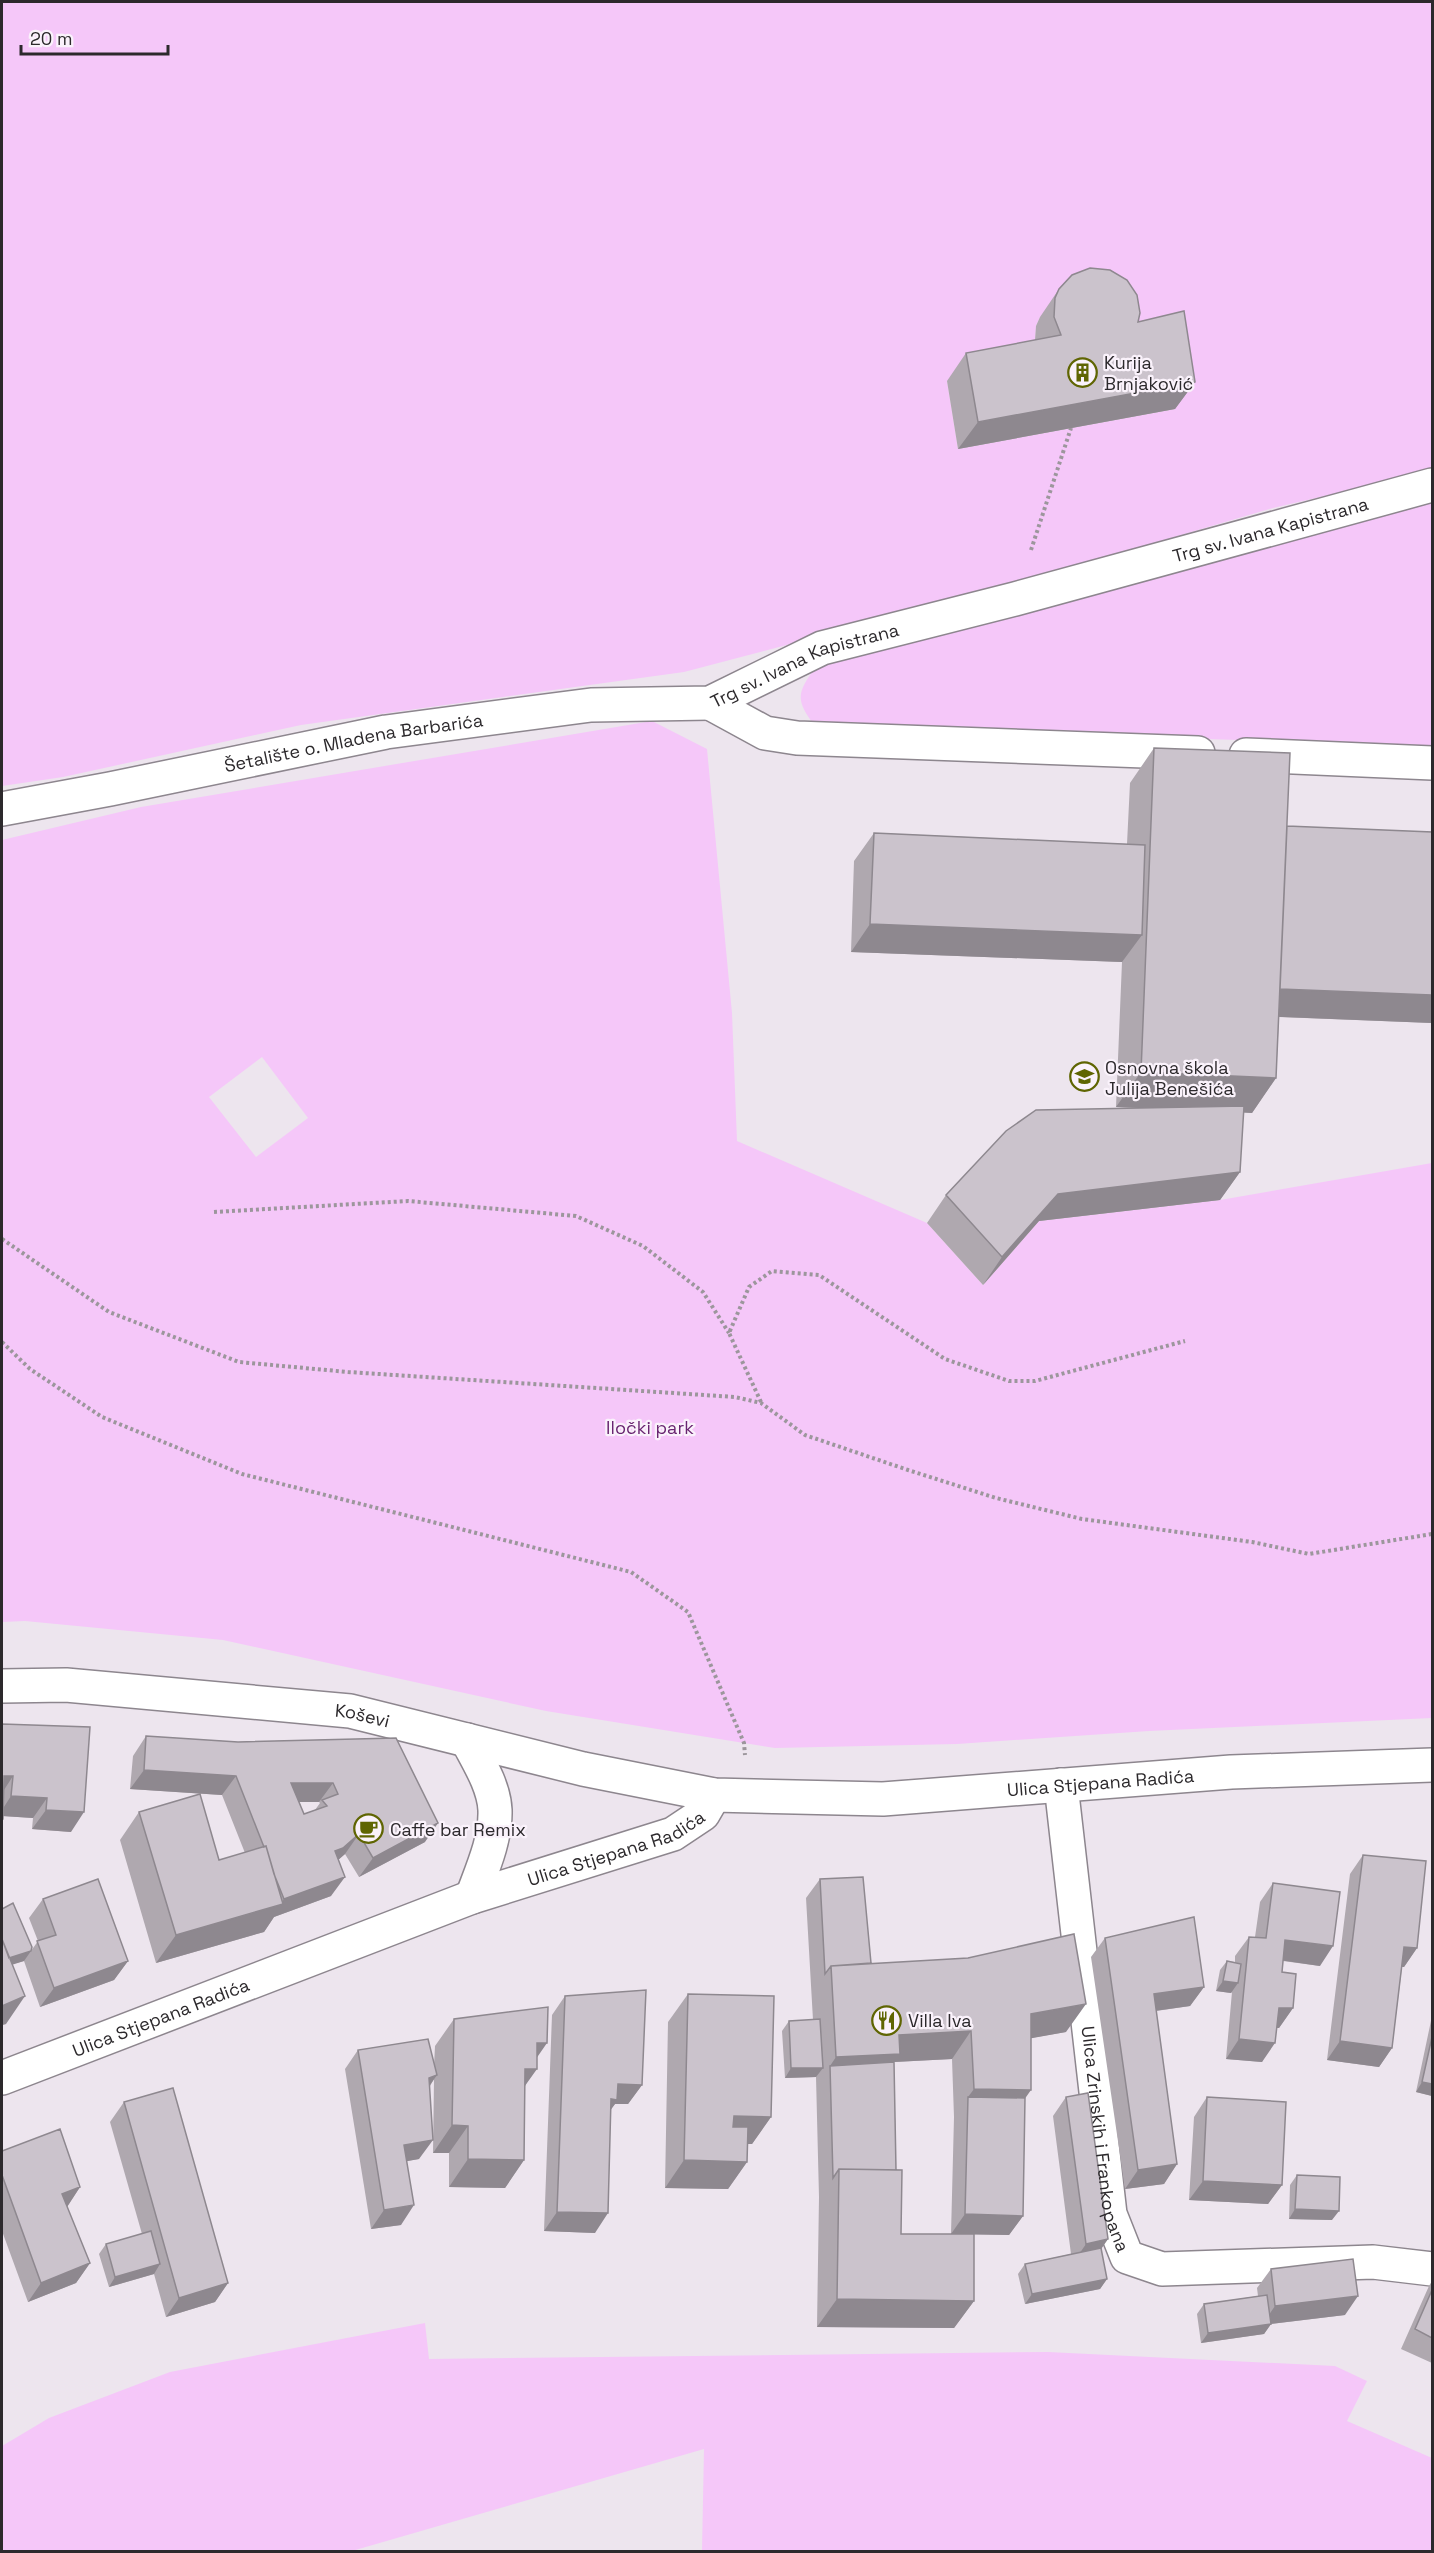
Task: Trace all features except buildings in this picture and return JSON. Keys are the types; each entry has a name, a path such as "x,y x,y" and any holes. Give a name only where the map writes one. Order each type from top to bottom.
{"street":[{"name":"Trg sv. Ivana Kapistrana","path":"710,703 822,648 1026,596 1432,485"},
{"name":"Trg sv. Ivana Kapistrana","path":"710,703 765,733 835,741 1432,763"},
{"name":"Šetalište o. Mladena Barbarića","path":"2,808 110,789 386,732 591,705 710,703"},
{"name":"Koševi","path":"2,1686 66,1685 350,1711 583,1770 714,1795"},
{"path":"467,1740 484,1773 495,1809 490,1848 472,1897"},
{"name":"Ulica Stjepana Radića","path":"2,2078 472,1897 673,1834 703,1814 714,1795 883,1799 1231,1772 1432,1765"},
{"name":"Ulica Zrinskih i Frankopana","path":"1061,1785 1110,2214 1127,2257 1162,2269 1373,2262 1432,2269"}],"path":[{"path":"1029,558 1071,428"},
{"path":"214,1212 408,1201 576,1216 643,1246 703,1292 729,1333 761,1403"},
{"path":"2,1239 109,1312 239,1362 348,1372 735,1397 761,1403 805,1435 996,1498 1082,1519 1252,1542 1309,1554 1432,1534"},
{"path":"729,1333 749,1287 772,1271 819,1275 945,1359 1009,1381 1035,1381 1185,1341"},
{"path":"2,1342 30,1369 102,1417 242,1474 631,1572 688,1612 744,1743 747,1795"}],"green space":[{"path":"2,2 1432,2 1432,471 1273,508 973,596 684,672 301,725 63,777 2,786","holes":["1040,317 1175,409 958,449 947,381 1035,345 1036,326"]},
{"path":"1432,500 1432,746 816,727 801,702 805,683 817,665"},
{"name":"Iločki park","path":"652,721 707,749 732,1013 737,1141 927,1223 983,1285 1039,1221 1220,1200 1432,1163 1432,1718 1149,1731 957,1744 775,1748 546,1711 223,1640 25,1621 2,1622 2,840 141,807","holes":["262,1057 308,1118 256,1157 209,1097"]},
{"path":"425,2323 429,2359 1048,2352 1335,2366 1367,2381 1347,2421 1432,2458 1432,2551 702,2551 704,2449 352,2551 2,2551 2,2446 49,2418 170,2372"}],"place":[{"name":"Kurija Brnjaković","path":"1083,372"},
{"name":"Osnovna škola Julija Benešića","path":"1084,1077"},
{"name":"Caffe bar Remix","path":"369,1829"},
{"name":"Villa Iva","path":"887,2020"}]}
